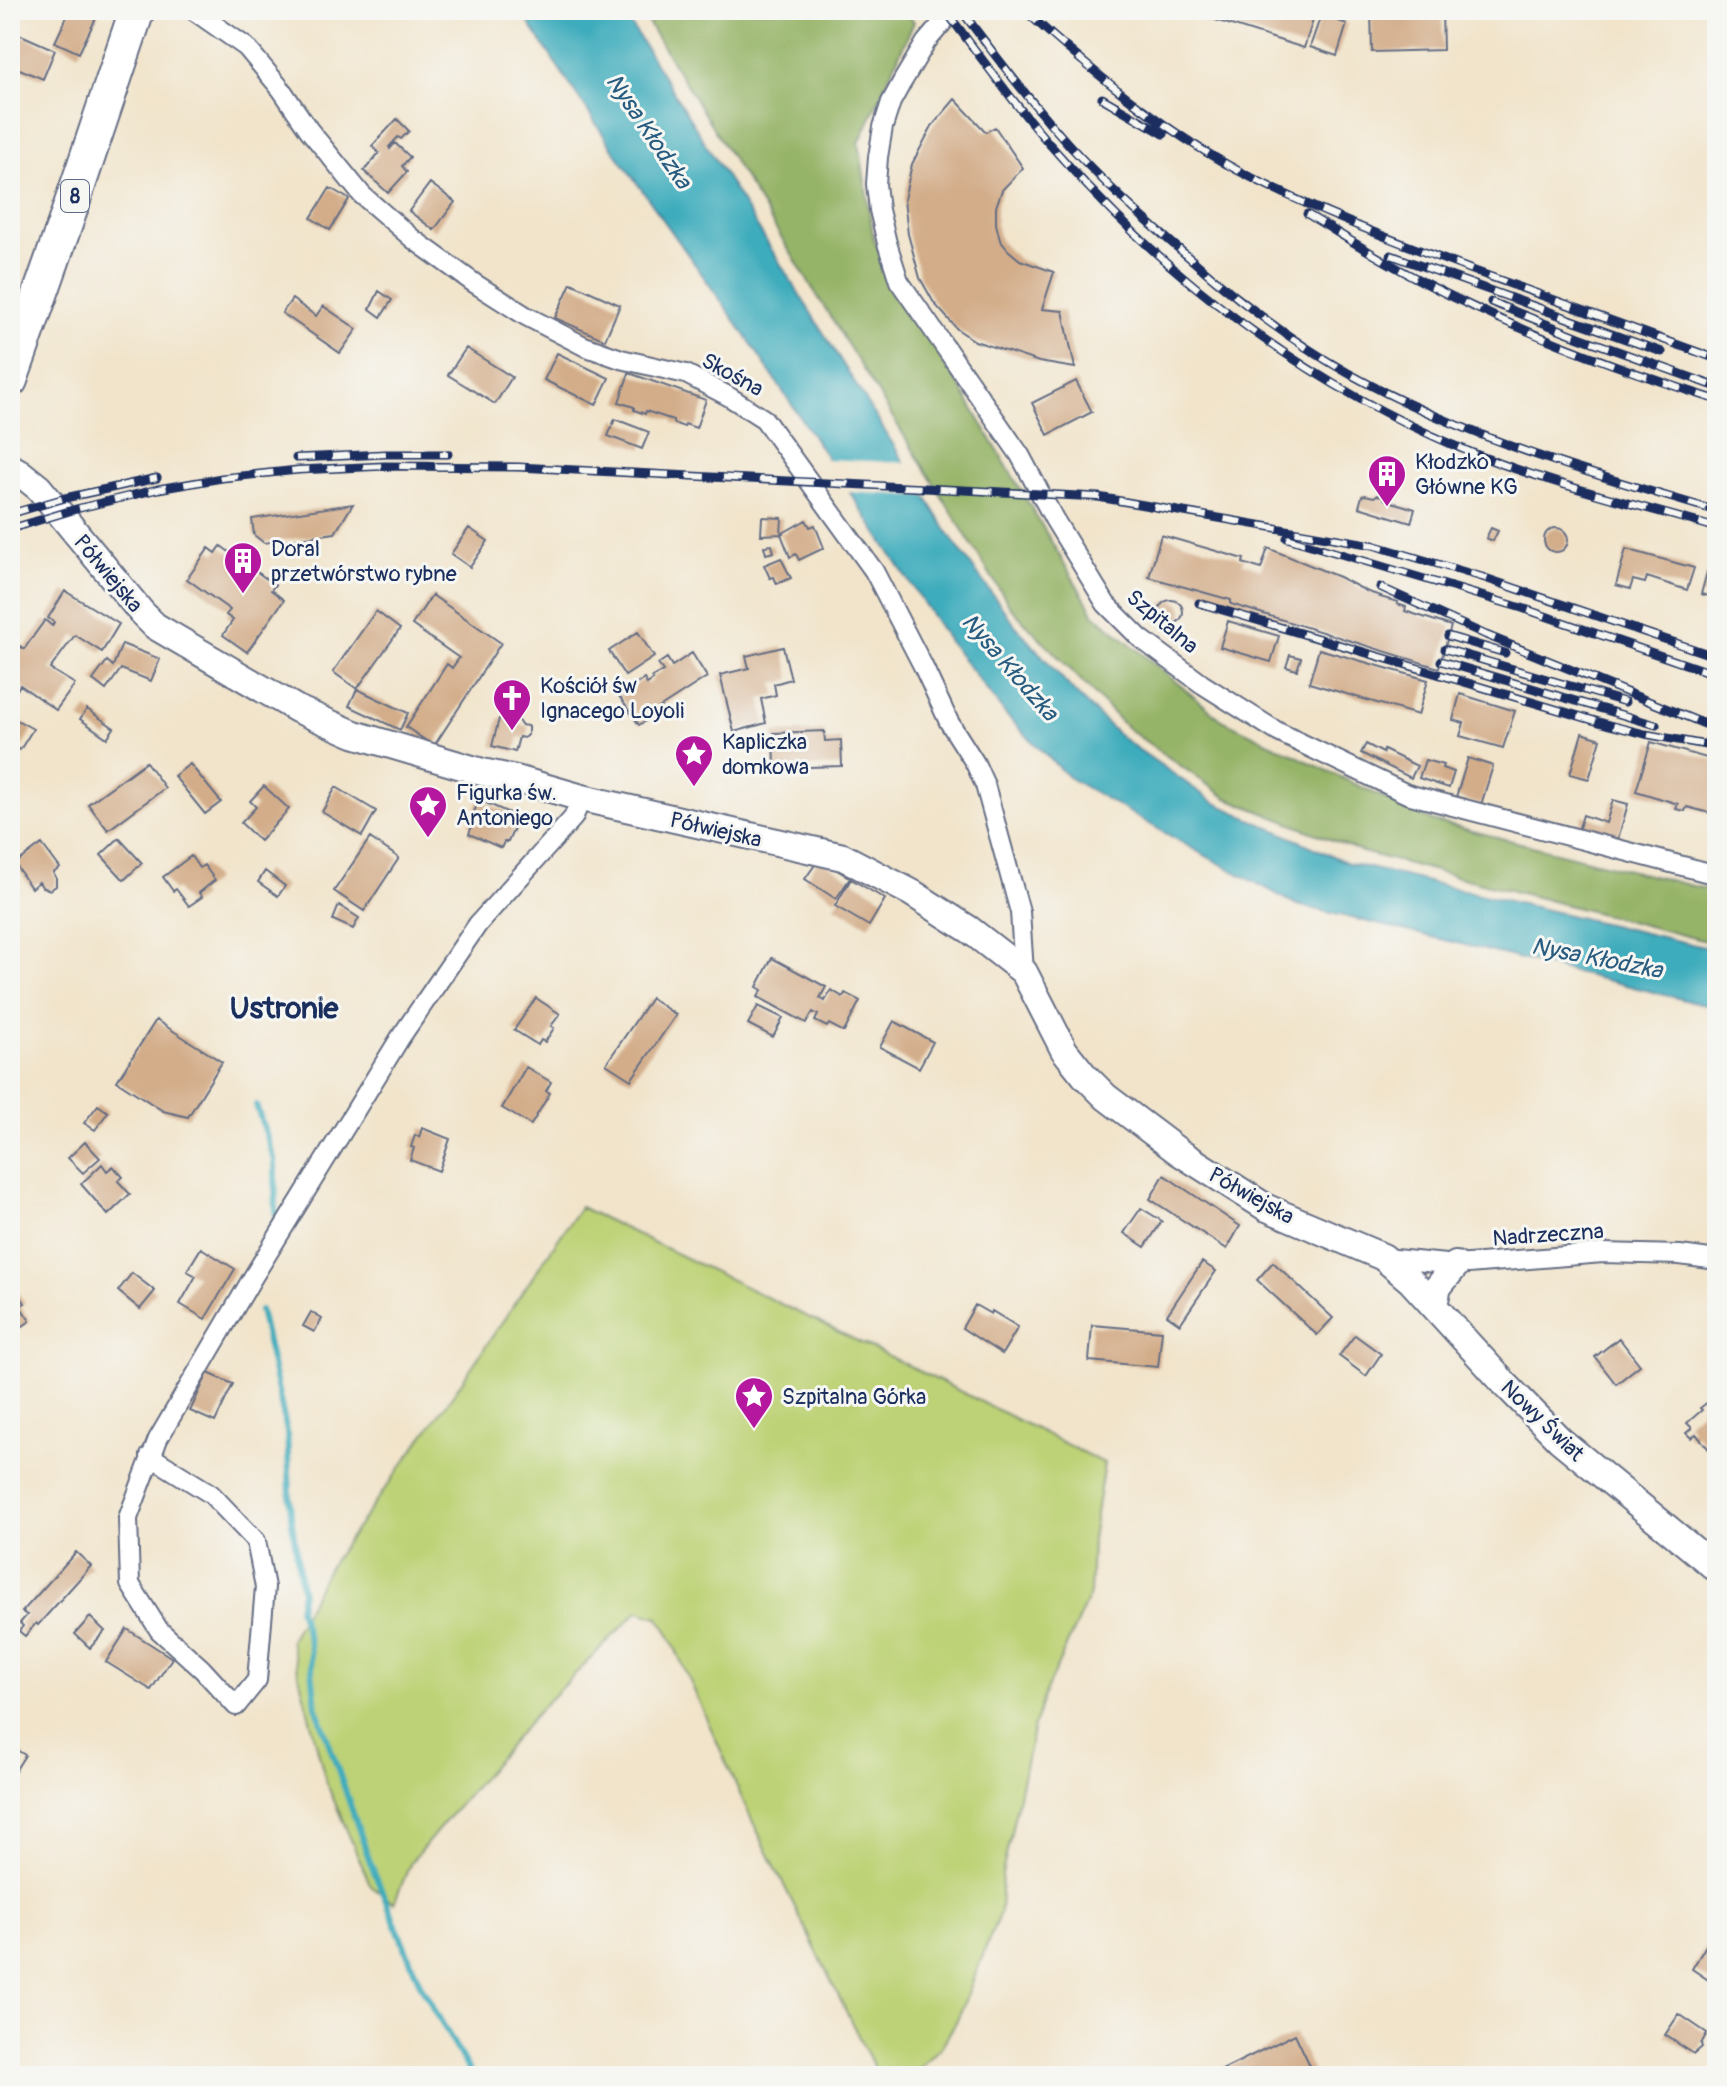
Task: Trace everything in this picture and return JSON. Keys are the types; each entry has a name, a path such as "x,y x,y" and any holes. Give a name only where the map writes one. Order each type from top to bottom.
{"highway":[{"name":"8","path":"10,380 137,10"}],"street":[{"name":"Skośna","path":"193,10 246,47 362,195 413,239 474,283 526,316 584,346 621,359 686,374 764,419 874,571 949,722 975,763 985,785 1020,912 1024,972"},
{"name":"Szpitalna","path":"944,21 926,42 902,82 883,127 876,184 887,243 899,281 1020,455 1054,519 1106,604 1140,638 1202,684 1278,732 1407,794 1717,875"},
{"name":"Półwiejska","path":"10,467 39,488 155,626 297,709 354,734 452,763 582,798 843,857 912,893 958,922 1024,972 1064,1050 1106,1097 1179,1152 1267,1208 1383,1257"},
{"path":"150,1456 211,1494 256,1541 265,1587 257,1680 236,1706 202,1669 159,1630 130,1584 128,1518 150,1456 218,1334 400,1038 478,924 573,818 582,798"},
{"name":"Nadrzeczna","path":"1383,1257 1456,1265 1603,1253 1680,1255 1717,1260"},
{"name":"Nowy Świat","path":"1383,1257 1410,1280 1560,1440 1717,1569"},
{"path":"1434,1305 1438,1287 1456,1265"}],"green space":[{"path":"640,10 905,10 914,22 859,143 874,241 1094,614 1222,720 1432,821 1717,892 1717,944 1362,852 1227,798 1128,729 1011,608"},
{"path":"580,1207 1104,1463 1092,1539 1090,1594 1044,1695 1034,1726 1002,1874 1000,1912 958,2018 942,2046 912,2076 878,2076 749,1814 669,1634 658,1617 638,1611 539,1710 411,1862 394,1903 371,1886 326,1782 290,1640 330,1565 450,1399"}],"water":[{"name":"Nysa Kłodzka","path":"520,10 622,10 954,542 1015,625 1075,693 1122,738 1215,803 1348,863 1717,950 1717,1008 1297,905 1068,777 1007,716 948,640 748,339 615,152"}],"pier":[{"path":"824,459 910,463 930,496 847,492"}],"building":[{"path":"70,10 100,10 79,53 55,42"},
{"path":"1184,10 1291,10 1314,17 1304,48"},
{"path":"1371,10 1442,10 1443,50 1372,52"},
{"path":"1321,15 1347,24 1337,56 1310,47"},
{"path":"10,30 55,50 43,79 10,65"},
{"path":"955,99 986,132 995,127 1023,168 1002,190 996,207 1000,240 1020,260 1054,272 1042,309 1063,311 1075,368 1039,362 975,341 957,329 934,303 920,278 908,234 904,200 912,164 932,126"},
{"path":"397,119 409,131 389,147 395,143 410,157 402,166 407,172 388,193 364,171 379,153 372,146"},
{"path":"430,183 455,202 434,230 409,211"},
{"path":"330,188 349,199 330,230 311,218"},
{"path":"571,283 620,305 605,340 555,318"},
{"path":"379,291 392,300 381,317 370,309"},
{"path":"292,299 316,316 323,306 357,329 340,353 282,313"},
{"path":"466,348 512,377 495,404 448,375"},
{"path":"557,353 609,378 596,405 544,380"},
{"path":"629,373 706,400 696,428 685,424 684,427 646,411 645,414 619,402"},
{"path":"1076,381 1092,412 1048,435 1032,403"},
{"path":"615,419 649,432 642,449 608,436"},
{"name":"Kłodzko Główne KG","path":"1365,495 1383,496 1385,500 1415,509 1411,523 1359,507"},
{"path":"353,504 335,533 264,543 254,535 252,519"},
{"path":"762,517 782,518 781,534 761,535"},
{"path":"806,520 810,527 815,525 824,548 799,560 796,554 790,557 781,534"},
{"path":"469,528 488,541 470,567 451,554"},
{"path":"1491,528 1498,531 1493,541 1486,538"},
{"path":"1556,528 1565,531 1568,540 1565,549 1556,552 1547,549 1544,540 1547,531"},
{"path":"1161,535 1244,559 1243,563 1261,569 1268,548 1398,602 1406,607 1405,611 1451,626 1439,668 1231,604 1231,600 1149,577"},
{"path":"772,545 774,552 766,554 764,546"},
{"name":"Doral przetwórstwo rybne","path":"221,546 275,585 271,590 284,600 247,652 223,635 233,620 226,615 230,610 187,579 209,548 216,553"},
{"path":"1626,549 1694,568 1687,590 1647,577 1645,583 1633,580 1630,589 1616,585"},
{"path":"781,558 791,578 777,584 764,565"},
{"path":"1716,564 1717,598 1701,594 1707,572 1714,573"},
{"path":"65,591 119,624 102,652 75,635 50,669 75,684 56,710 20,685 10,701 10,662 20,646 24,649 45,620 52,626 54,622 48,618"},
{"path":"432,595 501,643 434,746 406,727 447,664 452,668 459,658 412,625"},
{"path":"1171,600 1182,607 1183,612 1176,623 1171,624 1160,617 1159,612 1166,601"},
{"path":"376,611 400,629 357,689 333,672"},
{"path":"1228,621 1279,636 1271,662 1220,647"},
{"path":"638,632 654,657 625,676 609,651"},
{"path":"122,644 160,659 151,681 121,669 106,690 93,680 107,661 113,666"},
{"path":"783,647 791,679 774,684 776,695 761,699 766,723 734,732 720,675 749,668 746,656"},
{"path":"1319,649 1428,680 1418,715 1309,683"},
{"path":"692,653 707,677 639,725 619,696 644,679 647,684 653,680 652,677 663,671 658,664 667,658 672,666"},
{"path":"1290,655 1301,658 1297,670 1286,667"},
{"path":"357,689 408,713 400,730 349,706"},
{"path":"1460,694 1515,711 1503,748 1460,736 1464,723 1453,720"},
{"path":"87,709 114,728 107,738 80,719"},
{"name":"Kościół św Ignacego Loyoli","path":"507,715 528,726 528,734 524,738 519,737 515,752 492,746 499,719"},
{"path":"10,716 33,729 20,750 10,744"},
{"path":"824,731 825,741 841,740 842,766 775,768 774,733"},
{"path":"1582,733 1601,739 1589,779 1570,774"},
{"path":"1651,742 1717,761 1717,815 1687,807 1685,811 1676,809 1678,804 1636,791"},
{"path":"1366,744 1417,766 1411,778 1361,753"},
{"path":"1468,758 1493,766 1481,805 1456,797"},
{"path":"1425,760 1454,772 1449,788 1419,778"},
{"path":"146,762 165,788 108,830 88,804"},
{"path":"190,764 221,802 205,814 174,776"},
{"path":"264,786 289,809 260,841 241,823 256,807 250,801"},
{"path":"336,787 376,811 362,836 322,812"},
{"path":"479,800 519,817 508,842 504,842 501,848 469,834 472,826 469,824"},
{"path":"1613,800 1628,804 1616,846 1577,834 1583,815 1606,823"},
{"path":"119,838 142,863 124,880 101,855"},
{"path":"370,838 399,858 364,911 334,891"},
{"path":"42,844 60,868 53,873 56,886 50,890 39,882 31,888 15,864"},
{"path":"191,856 199,868 204,865 215,880 199,893 202,897 189,906 163,877"},
{"path":"819,859 850,878 836,899 805,879"},
{"path":"265,871 285,886 278,896 258,882"},
{"path":"851,879 885,899 869,926 835,906"},
{"path":"339,905 359,918 353,929 333,920"},
{"path":"772,958 826,987 820,998 825,1001 831,990 860,1001 844,1032 815,1021 818,1015 813,1012 806,1023 758,997 762,990 757,987"},
{"path":"536,998 560,1014 545,1042 541,1040 538,1045 514,1030"},
{"path":"651,998 676,1015 631,1080 606,1064"},
{"path":"758,1006 783,1018 773,1037 748,1024"},
{"path":"156,1020 222,1062 188,1117 163,1111 117,1081"},
{"path":"894,1021 933,1042 919,1068 880,1047"},
{"path":"526,1067 551,1082 546,1091 550,1093 531,1125 502,1108"},
{"path":"98,1105 108,1112 95,1130 84,1123"},
{"path":"422,1128 450,1139 439,1171 410,1160 415,1135 419,1137"},
{"path":"85,1142 100,1158 83,1173 68,1158"},
{"path":"102,1164 107,1171 113,1166 123,1177 118,1181 130,1194 108,1215 81,1184"},
{"path":"1164,1175 1240,1226 1227,1249 1150,1199"},
{"path":"1141,1208 1162,1221 1145,1247 1124,1233"},
{"path":"201,1248 235,1269 205,1319 180,1304 196,1276 187,1271"},
{"path":"1202,1262 1216,1271 1180,1324 1167,1315"},
{"path":"1273,1262 1333,1318 1317,1335 1257,1280"},
{"path":"132,1273 155,1291 140,1309 118,1291"},
{"path":"16,1290 25,1303 20,1306 30,1321 10,1335 10,1295"},
{"path":"975,1305 991,1314 992,1311 1018,1327 1002,1354 962,1328"},
{"path":"311,1312 322,1319 314,1332 303,1326"},
{"path":"1092,1325 1162,1331 1158,1367 1089,1361"},
{"path":"1355,1335 1381,1354 1366,1376 1339,1356"},
{"path":"1619,1338 1640,1365 1616,1384 1595,1357"},
{"path":"208,1373 233,1384 215,1422 190,1411"},
{"path":"1709,1401 1717,1410 1717,1459 1696,1434 1691,1438 1686,1433 1692,1428 1687,1423"},
{"path":"76,1552 91,1566 25,1636 19,1631 23,1626 20,1623 27,1615 22,1612"},
{"path":"90,1617 105,1631 90,1648 75,1634"},
{"path":"127,1629 172,1658 151,1690 106,1662"},
{"path":"10,1746 25,1755 10,1779"},
{"path":"1717,1927 1717,1970 1710,1981 1692,1969"},
{"path":"1679,2014 1707,2033 1702,2047 1694,2054 1665,2035"},
{"path":"1295,2034 1315,2076 1210,2076"}],"waterway":[{"path":"256,1105 275,1161 276,1220"},
{"path":"260,1310 287,1432 291,1516 302,1591 299,1609 309,1642 316,1706 370,1862 421,1986 472,2076"}],"railway":[{"path":"945,10 1030,122 1103,202 1194,286 1295,360 1402,421 1489,460 1717,528"},
{"path":"961,10 1042,114 1099,176 1144,219 1228,290 1306,348 1392,396 1482,435 1575,468 1717,511"},
{"path":"1024,10 1153,116 1237,170 1328,213 1421,251 1717,359"},
{"path":"1102,98 1164,134"},
{"path":"1307,214 1399,269 1486,313 1600,360 1717,400"},
{"path":"1391,255 1662,352"},
{"path":"1491,302 1717,387"},
{"path":"296,458 448,454"},
{"path":"10,529 158,489 222,478 385,466 518,467 1098,497 1373,545 1482,577 1717,657"},
{"path":"10,514 65,498 157,478"},
{"path":"1287,538 1522,608 1717,675"},
{"path":"1380,587 1486,635 1717,729"},
{"path":"1199,603 1609,725 1717,747"},
{"path":"1448,636 1505,653"},
{"path":"1445,649 1625,702"},
{"path":"1441,661 1656,725"}],"place":[{"name":"Kłodzko Główne KG","path":"1387,508"},
{"name":"Doral przetwórstwo rybne","path":"243,595"},
{"name":"Kościół św Ignacego Loyoli","path":"512,732"},
{"name":"Kapliczka domkowa","path":"694,788"},
{"name":"Figurka św. Antoniego","path":"428,839"},
{"name":"Szpitalna Górka","path":"754,1430"}],"district":[{"name":"Ustronie","path":"284,1008"}]}
